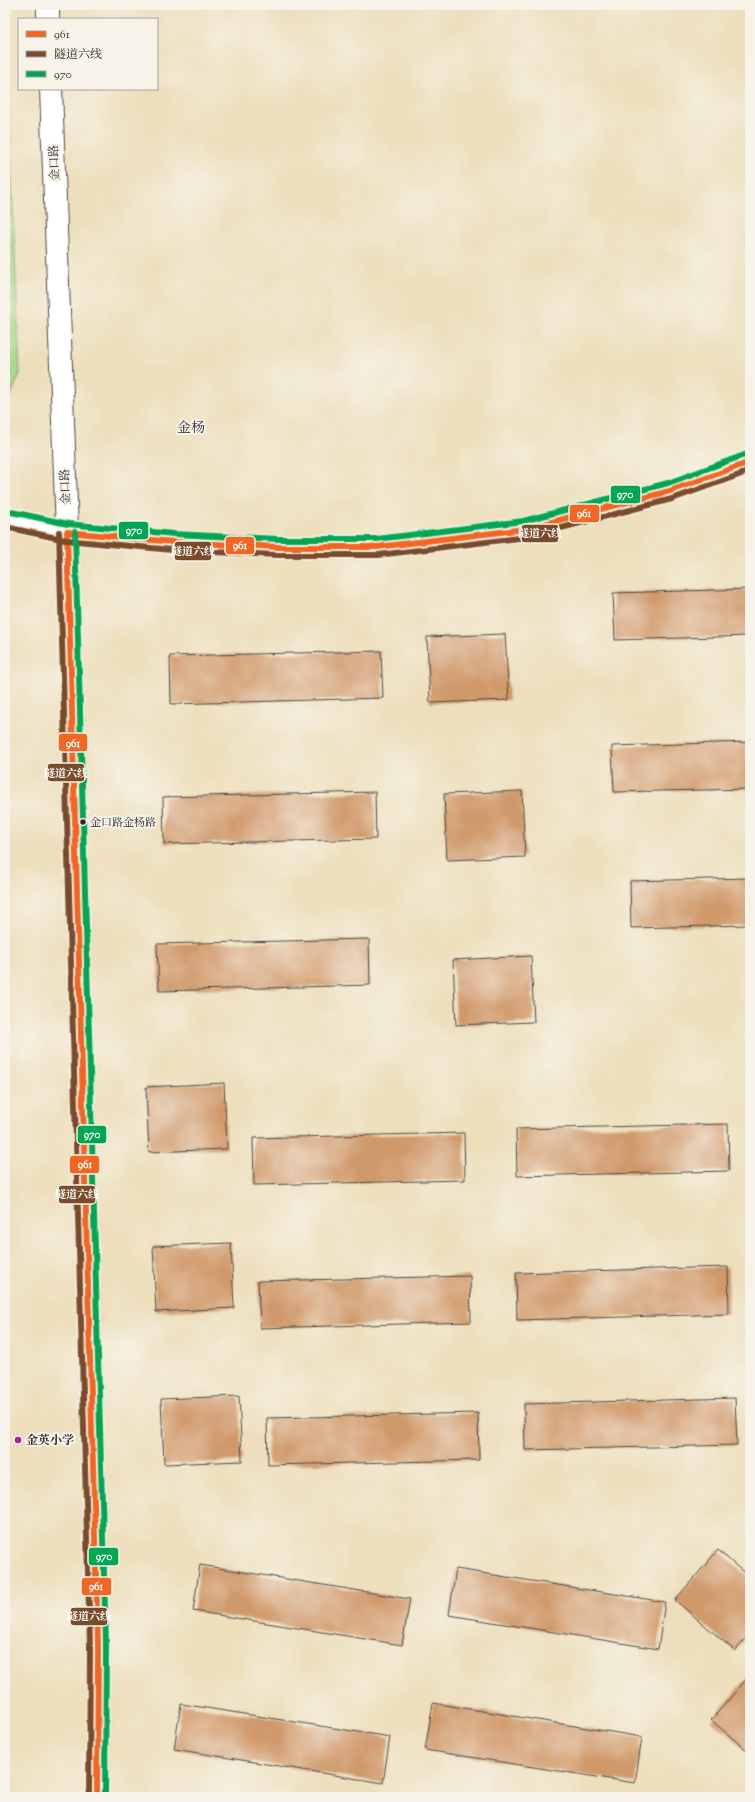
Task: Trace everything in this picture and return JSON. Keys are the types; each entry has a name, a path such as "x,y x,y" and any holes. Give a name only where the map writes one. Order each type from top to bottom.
{"street":[{"path":"48,5 48,18"},
{"name":"金口路","path":"51,90 67,532 98,1645 97,1797"},
{"path":"5,519 67,532 173,542 278,547 377,547 525,529 670,491 750,462"}],"green space":[{"path":"5,21 20,374 5,408"}],"building":[{"path":"750,589 750,636 615,640 613,593"},
{"path":"505,634 509,700 430,703 427,637"},
{"path":"381,651 383,698 171,704 170,656"},
{"path":"750,742 750,789 614,792 612,746"},
{"path":"522,791 525,857 447,860 444,794"},
{"path":"375,792 376,839 164,844 163,797"},
{"path":"750,878 750,925 631,928 630,881"},
{"path":"369,939 370,985 159,991 157,944"},
{"path":"531,956 534,1022 456,1025 453,960"},
{"path":"224,1083 227,1149 149,1152 146,1087"},
{"path":"728,1124 729,1171 517,1176 516,1129"},
{"path":"464,1133 465,1180 254,1185 253,1138"},
{"path":"231,1243 234,1308 156,1312 153,1246"},
{"path":"728,1267 729,1314 517,1320 516,1273"},
{"path":"470,1276 471,1322 260,1328 258,1281"},
{"path":"239,1396 242,1461 164,1464 161,1399"},
{"path":"735,1398 737,1445 525,1450 524,1404"},
{"path":"478,1413 479,1460 268,1465 267,1418"},
{"path":"718,1550 750,1578 750,1634 735,1651 675,1600"},
{"path":"200,1565 410,1599 402,1645 193,1611"},
{"path":"456,1569 665,1602 658,1649 449,1615"},
{"path":"750,1675 750,1753 711,1720"},
{"path":"433,1703 642,1737 635,1783 425,1750"},
{"path":"181,1704 390,1737 383,1783 174,1749"}],"transit line":[{"name":"970","path":"7,511 68,524 174,534 278,539 377,539 523,521 668,483 747,454"},
{"name":"961","path":"67,532 173,542 278,547 377,547 525,529 670,491 750,462"},
{"name":"隧道六线","path":"5,527 66,540 172,550 278,555 378,555 527,537 672,499 750,471"},
{"name":"隧道六线","path":"59,532 90,1645 89,1797"},
{"name":"961","path":"67,532 98,1645 97,1797"},
{"name":"970","path":"75,532 106,1645 105,1797"}],"place":[{"name":"金口路金杨路","path":"83,822"},
{"name":"金英小学","path":"18,1440"}],"district":[{"name":"金杨","path":"191,427"}]}
